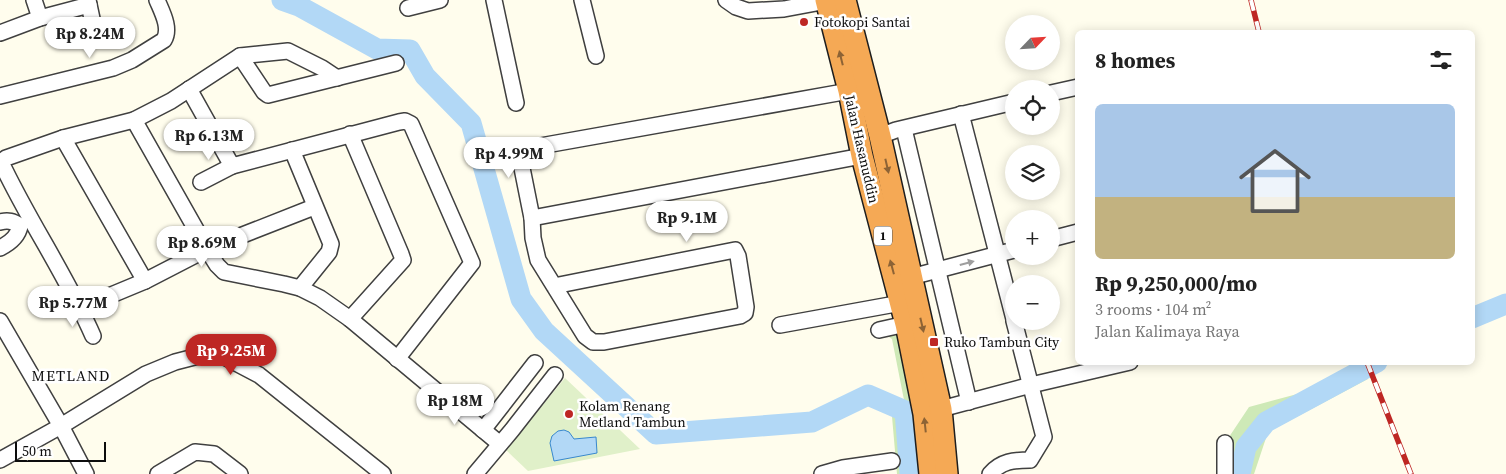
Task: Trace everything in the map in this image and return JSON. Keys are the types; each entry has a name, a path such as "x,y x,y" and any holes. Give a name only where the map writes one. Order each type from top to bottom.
{"highway":[{"name":"Jalan Hasanuddin","path":"833,0 849,91 856,157 906,324 924,414 930,474"},
{"name":"Jalan Hasanuddin","path":"833,0 893,132 910,269 942,409 947,474"}],"street":[{"path":"34,0 40,18"},
{"path":"0,96 113,68 132,60 164,40 167,35 167,28 157,0"},
{"path":"408,8 440,0"},
{"path":"494,0 516,103"},
{"path":"582,0 596,56"},
{"path":"726,0 748,11 784,9 833,0"},
{"path":"0,33 89,2 94,28"},
{"path":"93,336 80,308 25,223 1,162 6,158 63,138 134,120 154,111 240,56 288,51 322,68 337,78"},
{"path":"240,56 268,95 396,64"},
{"path":"1060,91 1075,88"},
{"path":"189,89 232,166"},
{"path":"554,286 735,250 738,256 746,307 745,313 740,316 604,342 593,342 585,336 554,286 538,260 520,158 521,152 529,148 849,91"},
{"path":"970,402 934,255 893,132 1005,104"},
{"path":"961,114 1005,285"},
{"path":"134,120 217,266 224,272 300,288 320,298 350,319 500,444"},
{"path":"201,182 232,166 399,122 405,121 411,124 472,263 397,359"},
{"path":"350,134 403,260 350,319"},
{"path":"63,138 145,281"},
{"path":"292,150 314,207 331,244 300,288"},
{"path":"532,218 856,157"},
{"path":"80,308 145,281 207,249 314,207"},
{"path":"0,222 7,220 25,223"},
{"path":"0,248 13,240 25,223"},
{"path":"1060,237 1075,233"},
{"path":"910,269 938,271 1005,252"},
{"path":"910,269 934,255"},
{"path":"780,324 901,303"},
{"path":"878,330 906,324"},
{"path":"1,326 61,426 86,474"},
{"path":"990,474 998,466 1009,461 1030,460 1044,437 1017,330"},
{"path":"0,460 61,426 146,374 192,356 206,354 221,355 260,375 384,474"},
{"path":"483,430 535,363"},
{"path":"942,409 1031,385 1117,365"},
{"path":"475,474 555,375"},
{"path":"1225,443 1225,474"},
{"path":"160,473 195,452 214,454 240,474"},
{"path":"822,474 843,468 892,461"}],"green space":[{"path":"845,0 947,474 897,474 891,405 904,400 892,339 879,330 906,324 862,156"},
{"path":"1360,365 1362,365 1368,379 1268,432 1254,474 1225,474 1225,443 1249,407 1301,393"},
{"name":"Kolam Renang Metland Tambun","path":"565,378 640,449 528,471 506,450"}],"water":[{"path":"564,430 569,432 574,439 596,437 597,453 554,461 550,443 552,436 558,431"}],"waterway":[{"path":"282,0 299,6 377,49 410,50 425,76 471,123 521,299 544,331 656,434 812,422 868,395 905,411 910,474"},
{"path":"1475,317 1506,304"},
{"path":"1240,474 1246,447 1266,422 1371,365"}],"railway":[{"path":"1251,0 1258,30"},
{"path":"1368,365 1411,474"}],"place":[{"name":"Fotokopi Santai","path":"804,22"},
{"name":"Ruko Tambun City","path":"934,342"},
{"name":"Kolam Renang Metland Tambun","path":"569,414"}],"district":[{"name":"METLAND","path":"71,376"}]}
